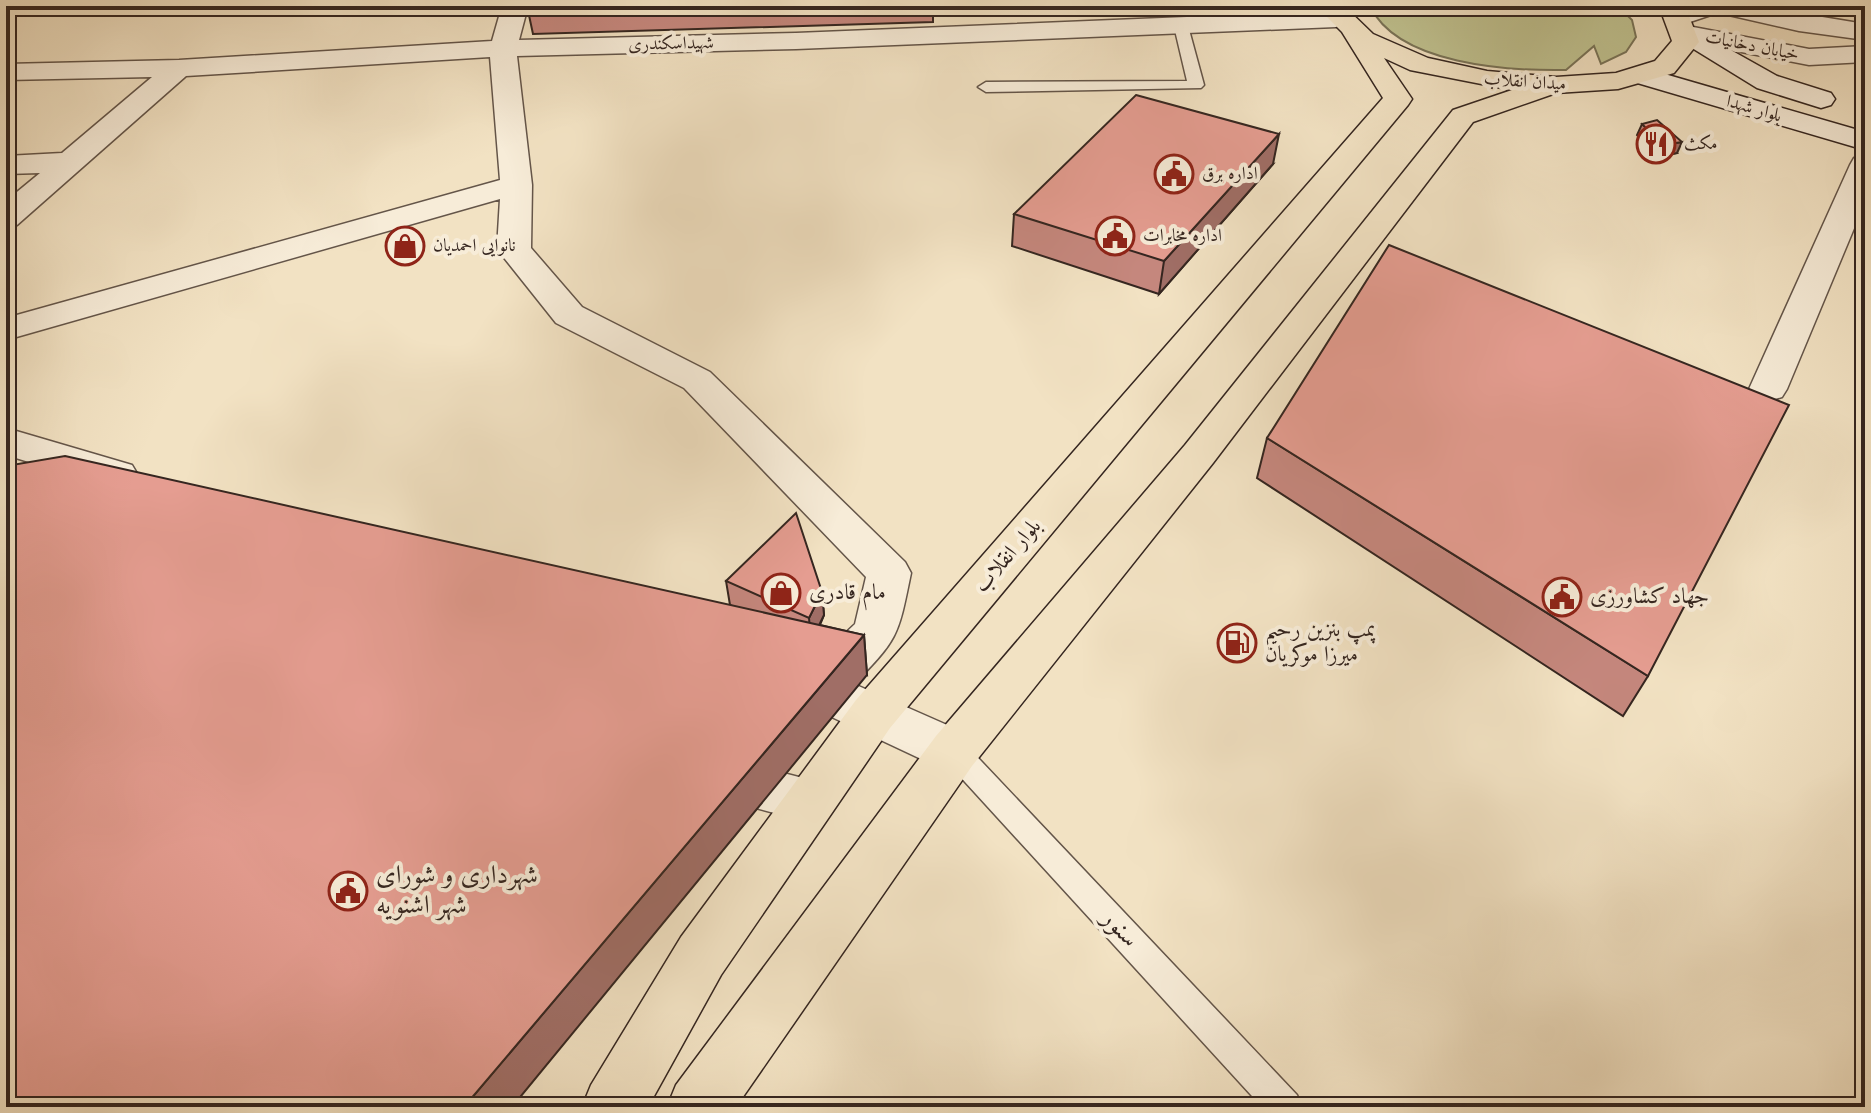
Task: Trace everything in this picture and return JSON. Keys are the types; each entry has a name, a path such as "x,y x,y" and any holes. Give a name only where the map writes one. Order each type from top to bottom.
{"main road":[{"name":"میدان انقلاب","path":"1340,20 1390,54 1438,70 1494,82 1550,86 1602,85 1644,76 1675,60 1686,48 1681,20"},
{"name":"بلوار انقلاب","path":"613,1107 701,956 808,800 873,714 1398,99 1340,20"},
{"path":"698,1107 954,751 1199,454 1463,116 1550,86"}],"street":[{"path":"515,6 503,48 516,185 514,249 569,315 697,380 889,573 876,632 818,689"},
{"path":"1720,6 1799,23 1865,32"},
{"name":"شهیداسکندری","path":"6,72 179,68 741,32 1181,26 1340,20"},
{"name":"خیابان دخانیات","path":"1681,20 1809,57 1865,54"},
{"name":"بلوار شهدا","path":"1681,20 1767,82 1865,113"},
{"path":"6,218 179,68"},
{"name":"بلوار شهدا","path":"1644,76 1865,141"},
{"path":"6,165 71,162"},
{"path":"1768,389 1865,165"},
{"path":"6,329 516,185"},
{"path":"6,441 156,487"},
{"path":"743,666 818,689 954,751"},
{"path":"671,766 808,800"}],"lane":[{"path":"1681,20 1731,6"},
{"path":"986,87 1196,85 1181,26"},
{"name":"سنور","path":"954,751 1285,1107"}],"green space":[{"path":"1370,6 1618,6 1632,20 1636,37 1626,52 1601,64 1594,46 1566,70 1486,66 1429,52 1404,41 1384,26"}],"building":[{"path":"1136,95 1279,134 1164,261 1014,214"},
{"path":"1657,120 1682,142 1662,145 1642,124"},
{"name":"جهاد کشاورزی","path":"1389,245 1789,405 1648,676 1267,438"},
{"name":"شهرداری و شورای شهر اشنویه","path":"65,456 864,635 464,1107 6,1107 6,466"},
{"path":"796,513 822,592 809,618 726,581"}],"place":[{"name":"مکث","path":"1656,144"},
{"name":"اداره برق","path":"1174,174"},
{"name":"اداره مخابرات","path":"1115,236"},
{"name":"نانوایی احمدیان","path":"405,246"},
{"name":"مام قادری","path":"781,593"},
{"name":"جهاد کشاورزی","path":"1562,597"},
{"name":"پمپ بنزین رحیم میرزا موکریان","path":"1237,643"},
{"name":"شهرداری و شورای شهر اشنویه","path":"348,891"}]}
